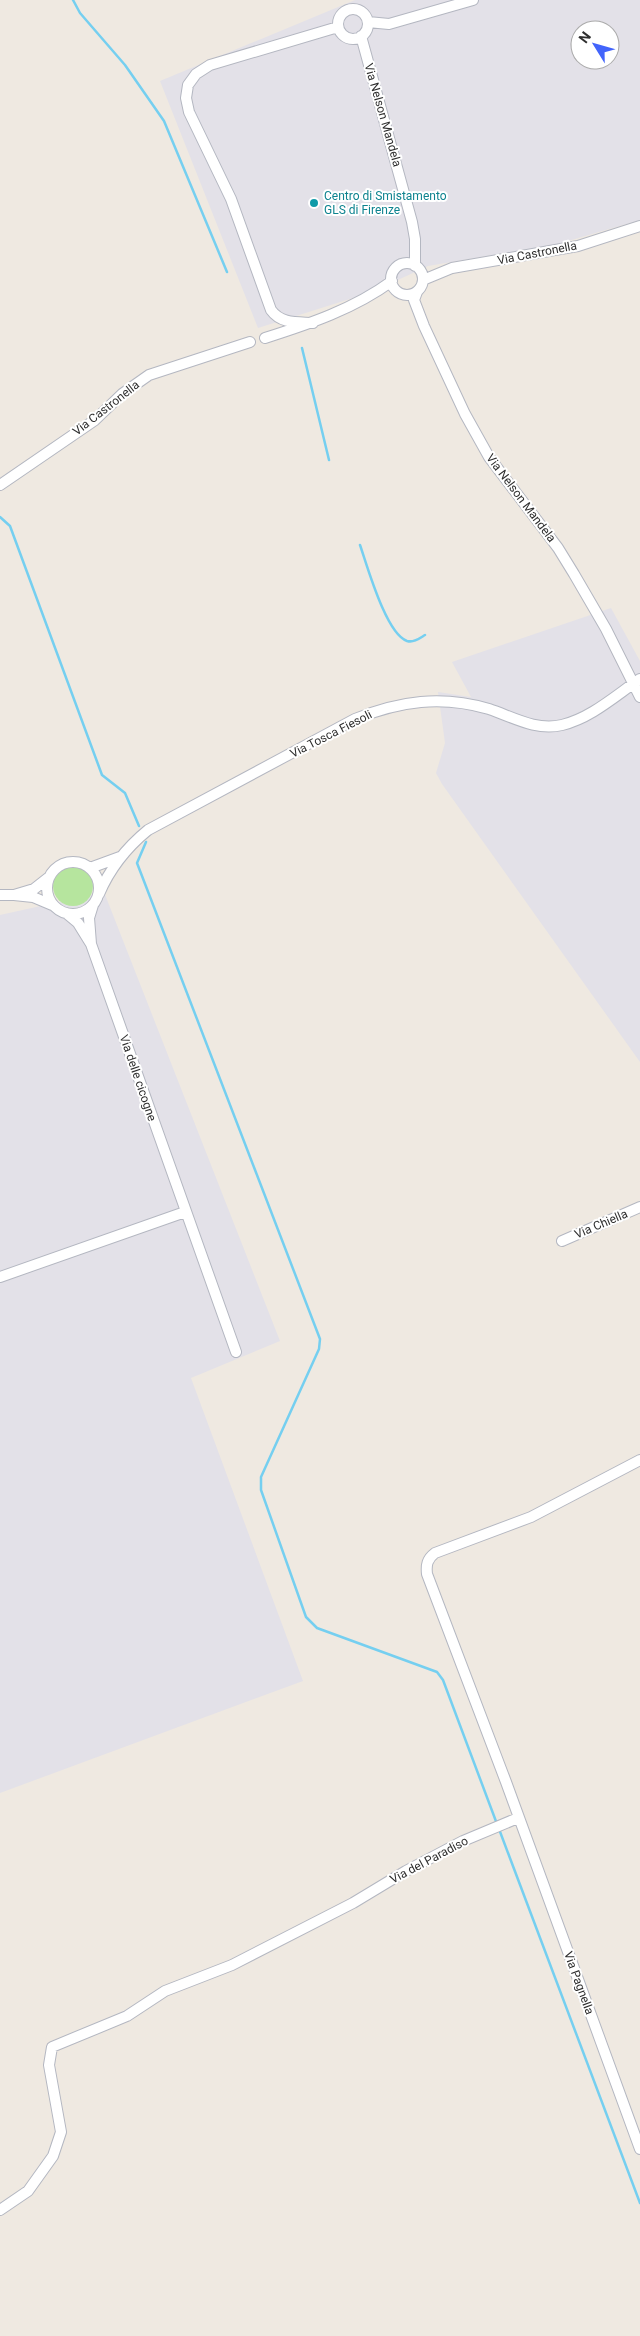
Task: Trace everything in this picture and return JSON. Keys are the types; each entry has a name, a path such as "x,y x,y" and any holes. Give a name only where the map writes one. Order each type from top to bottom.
{"street":[{"path":"368,22 389,24 473,0"},
{"path":"349,4 364,13 368,22 366,32 361,36 348,38 338,26 340,17 349,4"},
{"path":"314,323 286,321 277,317 271,310 231,199 189,112 187,92 192,79 210,64 338,26"},
{"name":"Via Nelson Mandela","path":"361,36 412,222 416,239 414,252 419,272"},
{"name":"Via Castronella","path":"419,272 433,275 452,268 578,246 640,226"},
{"path":"265,338 314,323 373,295 392,281 394,270 403,264 414,252"},
{"path":"373,295 408,293 422,286 419,272 403,264"},
{"path":"392,281 408,293"},
{"name":"Via Nelson Mandela","path":"408,293 418,308 441,364 489,457 558,548 637,681 640,697"},
{"name":"Via Castronella","path":"0,485 95,420 122,394 149,375 250,342"},
{"name":"Via Tosca Fiesoli","path":"96,898 107,876 121,856 148,830 355,719 398,704 418,701 454,702 491,710 530,725 552,726 586,716 637,681"},
{"name":"Via Tosca Fiesoli","path":"90,868 121,856"},
{"path":"0,895 40,898 66,913 78,914 88,909 96,898 98,879 90,868 83,863 69,861 54,868 48,877 34,889 14,895"},
{"path":"48,877 46,890 53,906"},
{"name":"Via delle cicogne","path":"91,944 89,918 96,898"},
{"name":"Via delle cicogne","path":"66,913 78,923 91,944 236,1352"},
{"name":"Via Chiella","path":"562,1241 640,1207"},
{"path":"0,1278 185,1212"},
{"path":"518,1818 484,1728 472,1690 427,1574 427,1561 435,1553 531,1517 640,1460"},
{"name":"Via del Paradiso","path":"0,2210 28,2191 53,2156 61,2132 49,2065 52,2048 127,2016 166,1991 232,1965 353,1903 406,1871 486,1831 518,1818"},
{"name":"Via Pagnella","path":"518,1818 640,2148"}],"shaded area":[{"path":"355,0 640,0 640,220 558,244 428,266 372,292 258,328 160,81"},
{"path":"611,608 640,661 640,1062 436,773 445,743 438,692 471,697 452,662"},
{"path":"104,892 280,1341 191,1378 303,1681 0,1793 0,915"}],"green space":[{"path":"73,866 87,872 93,886 87,900 73,906 59,900 53,886 59,872"}],"waterway":[{"path":"73,0 80,13 125,65 164,121 227,272"},
{"path":"302,348 329,460"},
{"path":"0,517 10,526 102,775 125,793 139,826"},
{"path":"360,545 378,598 399,636 407,641 414,641 425,635"},
{"path":"146,842 137,863 320,1339 319,1349 261,1477 261,1490 306,1617 317,1628 437,1672 443,1680 497,1824"},
{"path":"499,1829 640,2203"}],"place":[{"name":"Centro di Smistamento GLS di Firenze","path":"314,203"}]}
